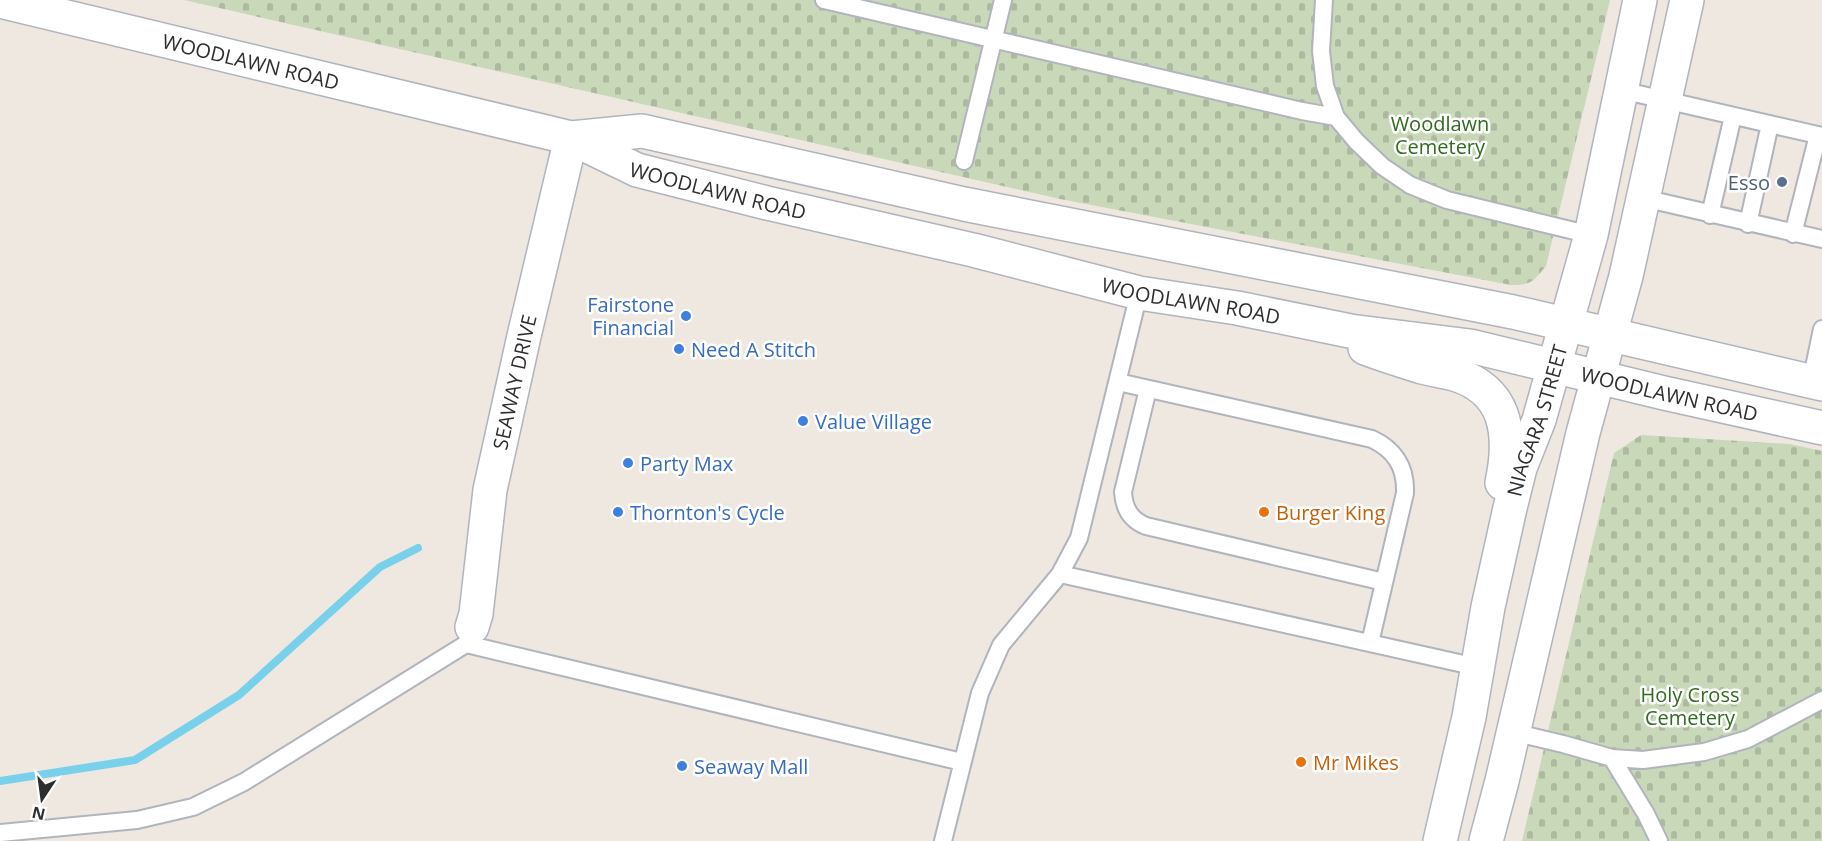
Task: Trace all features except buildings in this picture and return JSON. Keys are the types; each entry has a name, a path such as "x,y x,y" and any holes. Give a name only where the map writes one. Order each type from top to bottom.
{"main road":[{"name":"NIAGARA STREET","path":"1440,841 1470,717 1488,607 1520,468 1539,420 1592,235 1640,0"},
{"path":"1486,841 1583,433 1626,276 1688,0"},
{"name":"WOODLAWN ROAD","path":"0,1 86,16 571,138 637,170 766,203 973,250 1139,293 1237,308 1350,331 1470,346 1822,428"},
{"name":"WOODLAWN ROAD","path":"571,138 642,131 964,204 1513,312 1816,383"},
{"name":"SEAWAY DRIVE","path":"469,636 476,614 490,490 571,138"},
{"path":"1237,308 1424,367 1455,374 1472,382 1490,395 1501,411 1507,448 1490,542 1488,607"}],"lane":[{"path":"824,0 1290,109 1336,117"},
{"path":"964,161 1003,0"},
{"path":"1324,0 1321,66 1325,86 1336,117 1356,141 1382,166 1410,185 1447,200 1592,235"},
{"path":"1622,90 1820,135 1793,234"},
{"path":"1710,214 1733,116"},
{"path":"1748,224 1770,123"},
{"path":"1643,198 1748,224 1822,239"},
{"path":"943,841 980,693 1001,645 1060,574 1073,552 1084,522 1139,293"},
{"path":"1816,383 1822,329"},
{"path":"1118,382 1372,439 1387,447 1400,464 1405,484 1404,497 1370,643"},
{"path":"1148,389 1123,492 1125,506 1134,519 1146,526 1384,582"},
{"path":"1060,574 1477,667"},
{"path":"0,833 56,834 137,820 193,807 251,777 469,636 962,762"},
{"path":"1512,732 1612,758 1643,760 1704,752 1748,738 1822,700"},
{"path":"1612,758 1646,814 1659,841"}],"green space":[{"name":"Woodlawn Cemetery","path":"184,0 1610,0 1546,266 1532,281 1511,285 1060,199"},
{"name":"Holy Cross Cemetery","path":"1641,435 1790,444 1822,451 1822,841 1522,841 1614,453"}],"waterway":[{"path":"0,781 135,760 239,695 380,567 418,548"}],"place":[{"name":"Esso","path":"1782,182"},
{"name":"Fairstone Financial","path":"686,316"},
{"name":"Need A Stitch","path":"679,349"},
{"name":"Value Village","path":"803,421"},
{"name":"Party Max","path":"628,463"},
{"name":"Thornton's Cycle","path":"618,512"},
{"name":"Burger King","path":"1264,512"},
{"name":"Mr Mikes","path":"1301,762"},
{"name":"Seaway Mall","path":"682,766"}]}
